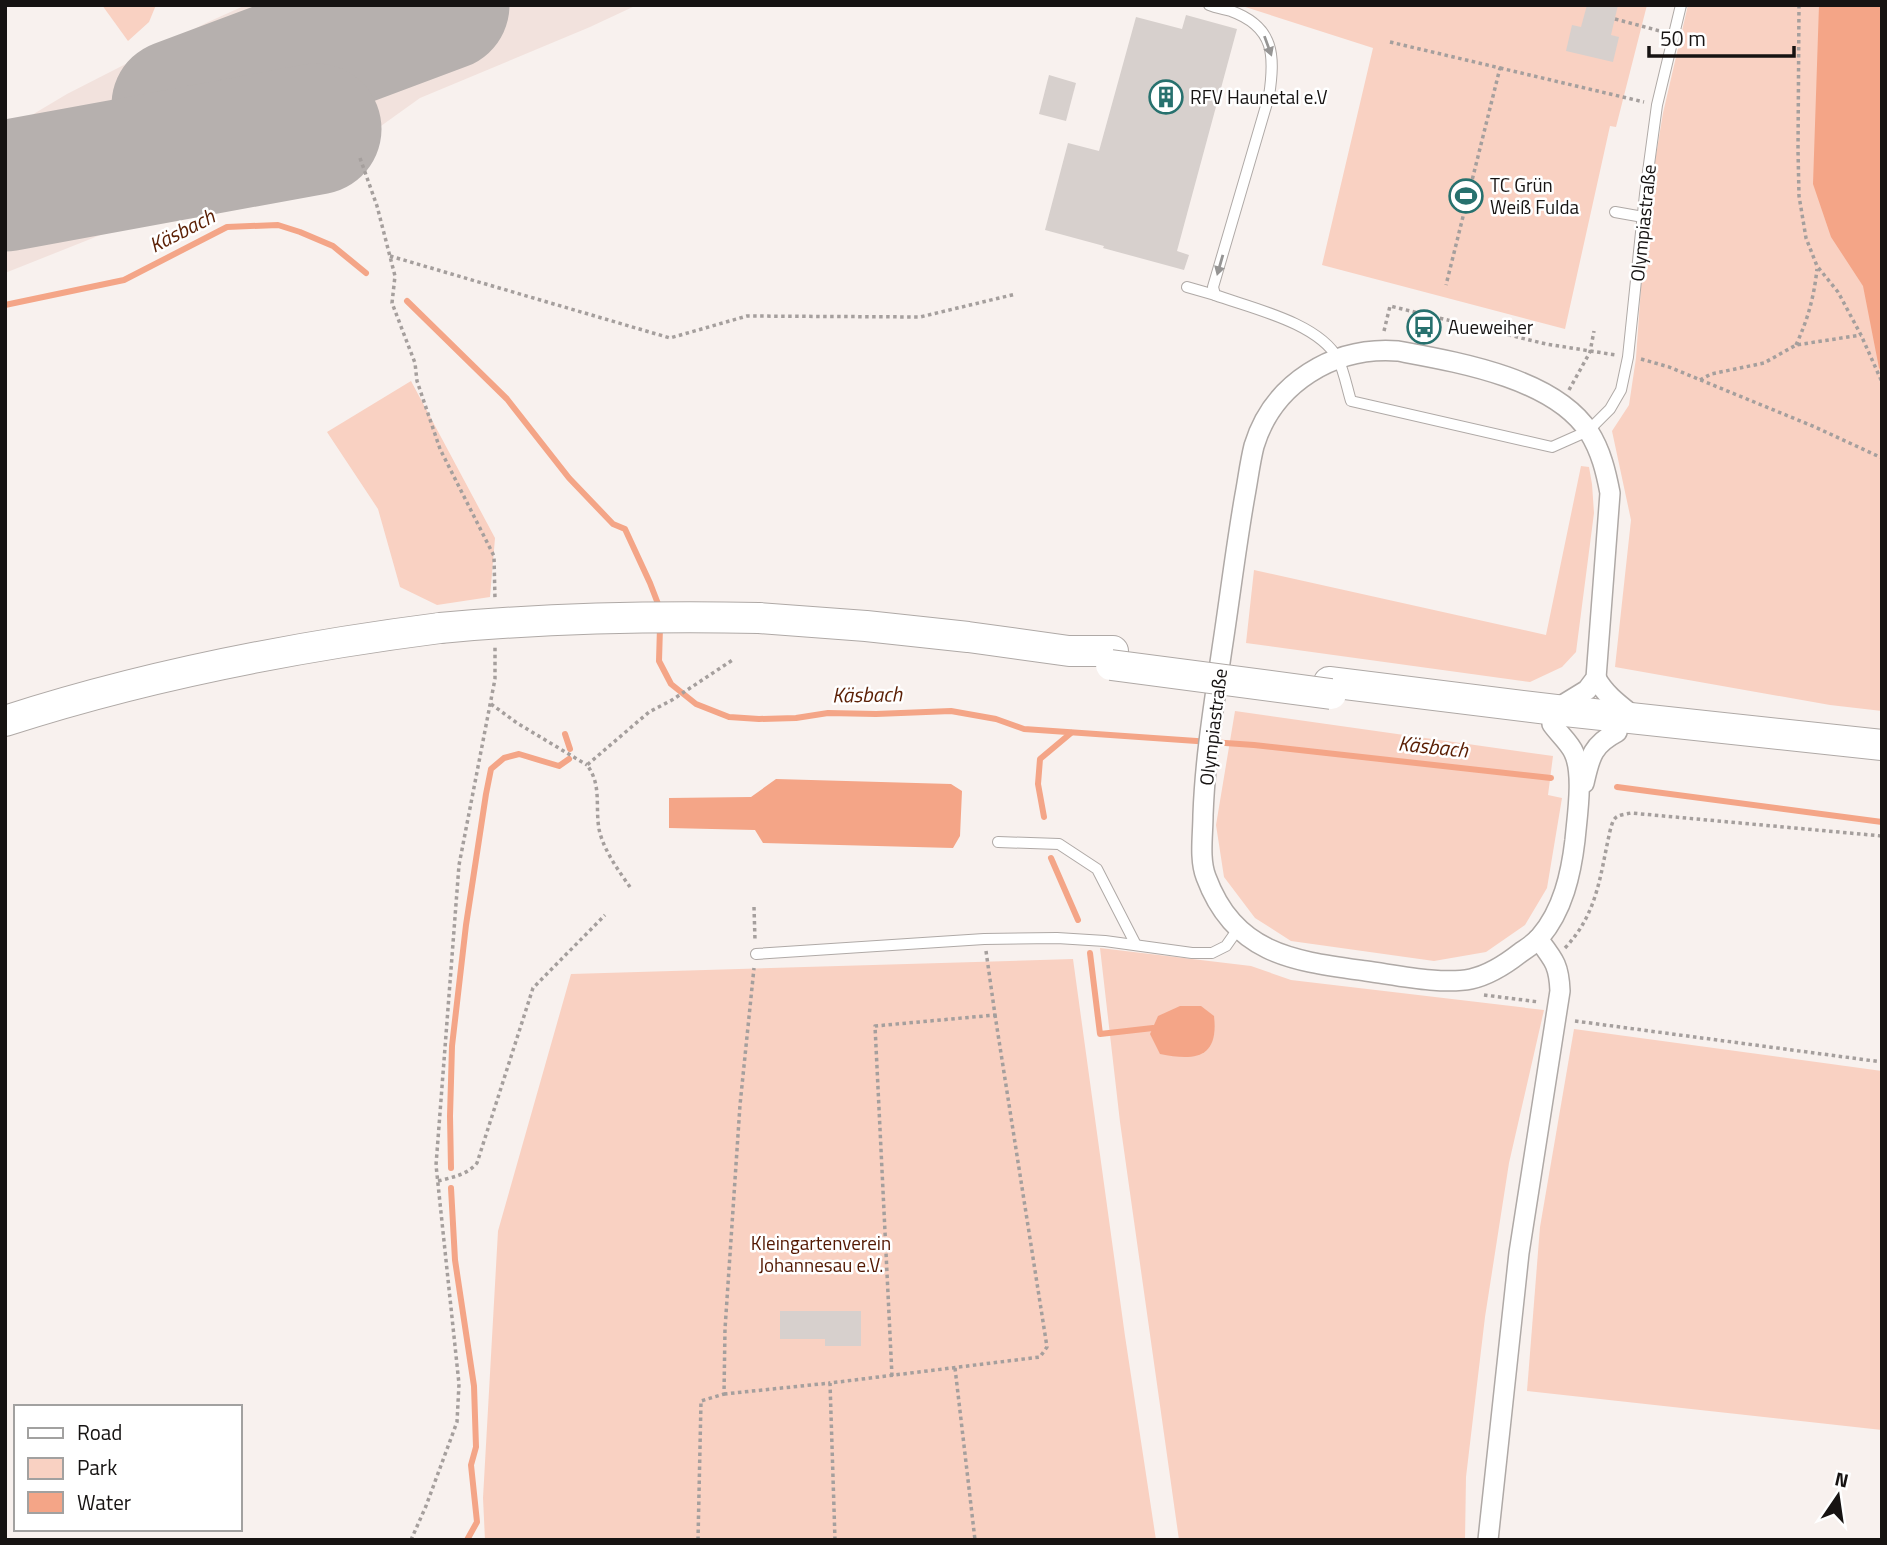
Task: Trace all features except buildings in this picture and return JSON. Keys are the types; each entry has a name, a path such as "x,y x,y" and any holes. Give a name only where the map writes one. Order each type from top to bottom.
{"main road":[{"path":"5,720 107,690 218,664 316,645 440,628 567,619 759,618 968,637 1330,688 1882,758"},
{"path":"1627,725 1882,745"}],"street":[{"name":"Olympiastraße","path":"1554,717 1574,753 1578,768 1579,801 1572,869 1555,916 1538,939 1506,965 1473,978 1455,980 1389,974 1297,960 1256,944 1223,912 1204,875 1202,851 1204,795 1213,717 1254,445 1273,407 1297,381 1338,358 1357,352 1398,351 1509,377 1536,388 1563,406 1588,431 1605,469 1610,494 1596,678"},
{"path":"1554,717 1587,691 1596,678 1627,725"},
{"name":"Olympiastraße","path":"1579,801 1594,750 1603,740 1627,725"},
{"path":"1488,1540 1519,1253 1557,1012 1559,971 1538,939"}],"lane":[{"name":"Olympiastraße","path":"1588,431 1615,403 1621,390 1628,357 1657,105 1681,5"},
{"path":"1213,6 1231,11 1252,22 1263,32 1272,54 1269,96 1214,291"},
{"path":"1615,212 1643,217"},
{"path":"1187,287 1214,291 1300,325 1317,335 1338,358 1351,401 1552,447 1588,431"},
{"path":"998,842 1059,844 1097,869 1136,945"},
{"path":"756,954 984,939 1057,937 1212,953 1226,946 1238,929"}],"path":[{"path":"1799,5 1799,196 1806,238 1817,267 1838,292 1882,382"},
{"path":"1615,19 1674,34"},
{"path":"1390,42 1657,105"},
{"path":"1446,285 1500,68"},
{"path":"360,158 377,206 395,276 392,303 415,363 417,381 440,449 494,556 495,611"},
{"path":"390,256 670,338 747,316 920,317 1016,294"},
{"path":"1796,345 1808,320 1817,267"},
{"path":"1384,331 1390,306 1546,344 1652,361 1815,427 1882,458"},
{"path":"1569,390 1590,352 1594,331"},
{"path":"1700,380 1712,374 1764,362 1796,345 1861,335"},
{"path":"411,1540 457,1422 460,1384 437,1151 460,865 495,679 495,638"},
{"path":"587,765 649,712 734,659"},
{"path":"491,704 591,770 598,789 599,830 610,855 630,887"},
{"path":"1554,960 1575,937 1592,908 1613,821 1618,816 1631,813 1882,836"},
{"path":"724,1394 724,1329 740,1105 756,954 754,907"},
{"path":"438,1181 464,1174 477,1163 533,988 605,915"},
{"path":"698,1540 701,1401 724,1394 1040,1357 1047,1347 984,939"},
{"path":"1484,995 1557,1012 1882,1062"},
{"path":"892,1376 875,1026 995,1016"},
{"path":"956,1368 975,1540"},
{"path":"830,1383 835,1540"}],"shaded area":[{"path":"246,5 637,5 420,98 367,136 336,176 186,201 5,273 5,131 67,94"}],"green space":[{"path":"102,5 156,5 149,22 128,41"},
{"name":"TC Grün Weiß Fulda","path":"1239,5 1647,5 1616,127 1610,126 1565,329 1322,265 1373,48"},
{"path":"1688,5 1882,5 1882,711 1830,705 1615,667 1631,520 1612,431 1629,405 1636,358 1646,216 1663,113"},
{"path":"411,381 495,538 490,597 437,605 400,587 378,509 327,432"},
{"path":"1581,466 1589,467 1594,513 1576,652 1562,667 1530,682 1246,643 1254,570 1546,635"},
{"path":"1235,711 1553,756 1548,795 1562,798 1547,888 1525,925 1486,952 1434,961 1291,941 1255,918 1224,877 1216,825"},
{"path":"1100,948 1251,966 1291,980 1544,1010 1509,1163 1485,1317 1466,1477 1465,1540 1179,1540 1120,1122"},
{"name":"Kleingartenverein Johannesau e.V.","path":"1073,959 1156,1540 485,1540 483,1498 498,1231 571,974"},
{"path":"1574,1029 1882,1071 1882,1430 1527,1391 1540,1227"}],"water":[{"path":"1819,5 1882,5 1882,372 1863,286 1831,237 1813,184"},
{"path":"776,779 951,784 962,791 960,836 953,848 763,843 755,830 669,828 669,798 751,797"},
{"path":"1180,1006 1201,1006 1214,1016 1215,1030 1212,1041 1202,1054 1183,1057 1160,1054 1150,1034 1158,1016"}],"waterway":[{"name":"Käsbach","path":"5,305 124,280 227,227 278,225 300,232 333,246 366,273"},
{"name":"Käsbach","path":"407,301 507,399 569,478 613,524 625,529 660,609"},
{"name":"Käsbach","path":"660,627 659,661 671,684 696,704 729,717 759,719 796,718 828,713 951,711 996,719 1024,729 1254,745 1551,778"},
{"path":"1044,817 1038,784 1040,759 1071,733"},
{"path":"565,734 570,749"},
{"path":"451,1168 452,1046 466,925 491,769 504,758 519,754 559,766 569,759"},
{"name":"Käsbach","path":"1617,787 1882,822"},
{"path":"1051,858 1078,920"},
{"path":"1090,953 1100,1034 1153,1028"},
{"path":"451,1188 455,1260 474,1386 476,1447 471,1465 477,1522 467,1540"}],"runway":[{"path":"177,105 444,5"},
{"path":"5,186 316,129"}],"place":[{"name":"RFV Haunetal e.V","path":"1166,97"},
{"name":"TC Grün Weiß Fulda","path":"1466,196"},
{"name":"Aueweiher","path":"1424,327"}]}
